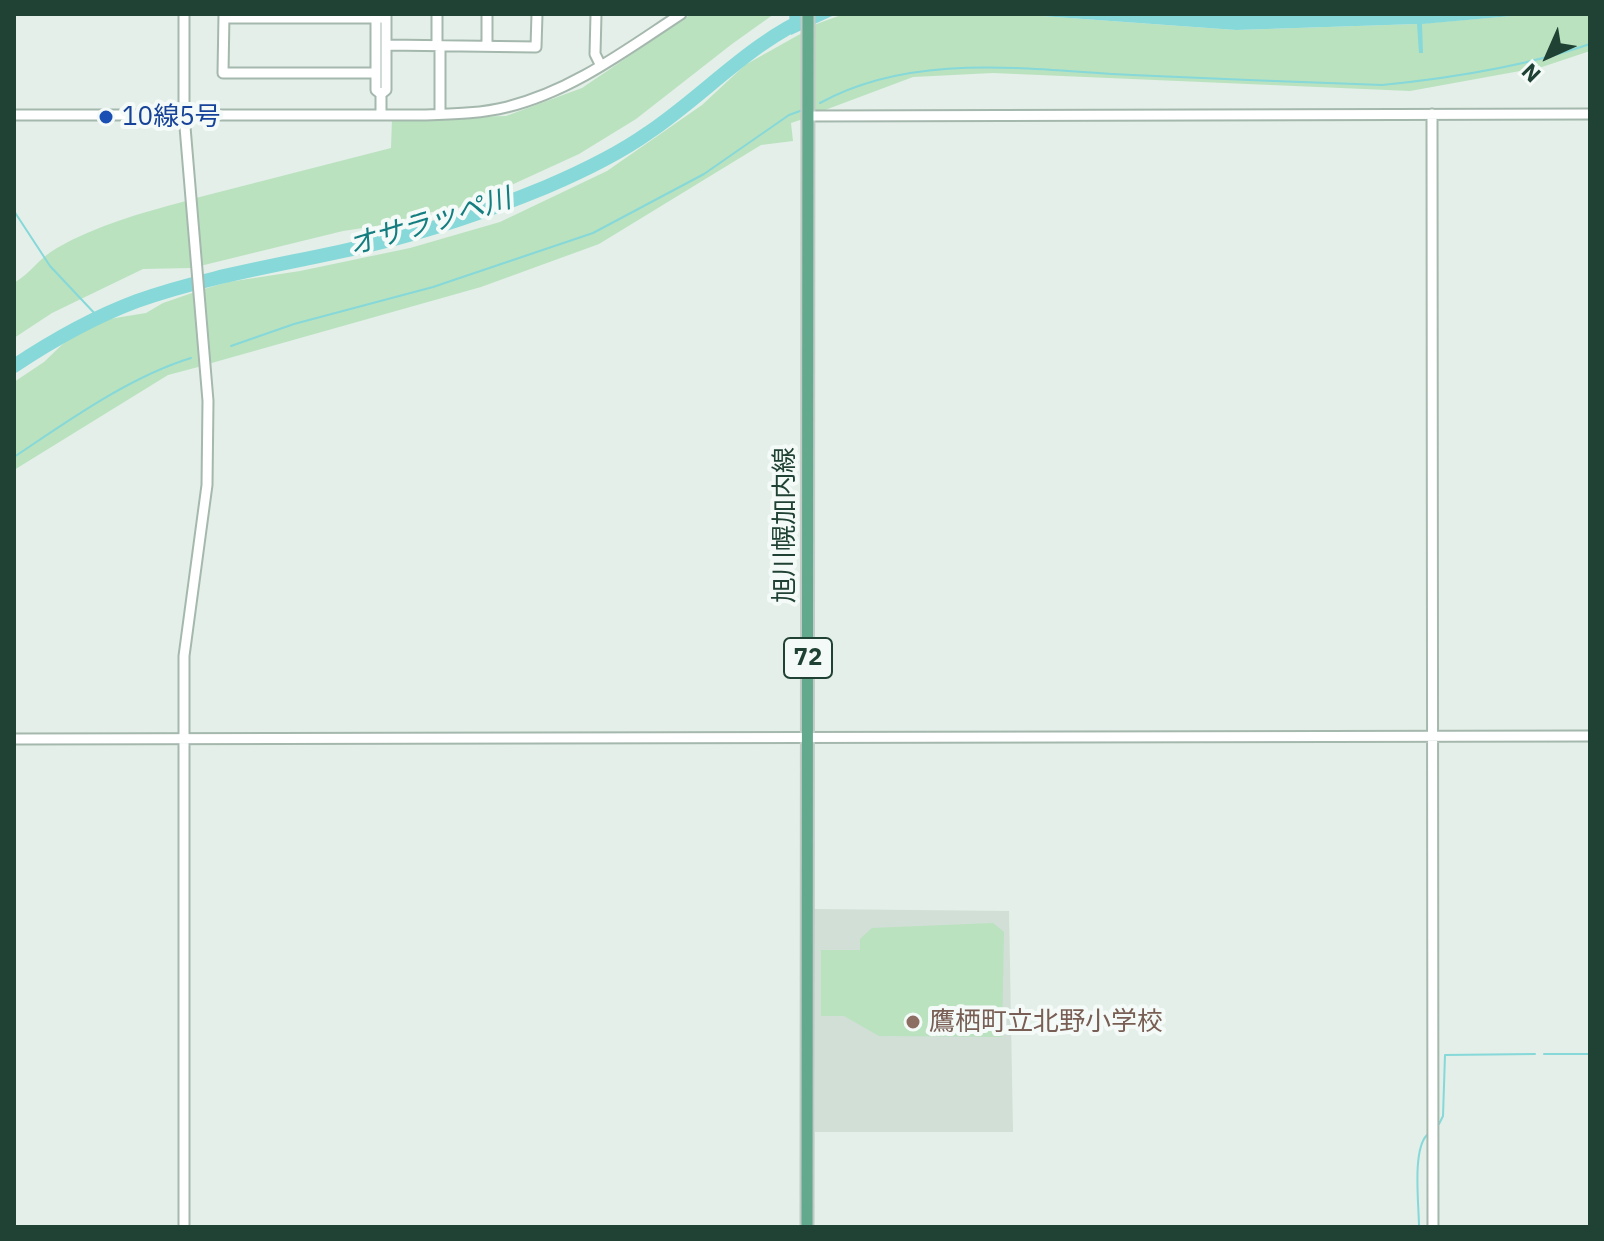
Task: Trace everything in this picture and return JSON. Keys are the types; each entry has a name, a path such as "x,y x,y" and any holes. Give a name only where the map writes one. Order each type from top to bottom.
{"main road":[{"name":"旭川幌加内線","path":"807,1227 808,14"}],"street":[{"path":"184,14 184,115 209,448 207,485 184,656 184,1227"},
{"path":"437,14 440,114"},
{"path":"487,14 487,46"},
{"path":"387,45 536,47 537,14"},
{"path":"601,66 595,54 596,17 606,14"},
{"path":"14,115 381,115 504,108 567,86 681,14"},
{"path":"376,73 223,73 224,16 381,16"},
{"path":"381,16 387,45 386,90 381,94"},
{"path":"381,16 376,73 376,90 381,94"},
{"path":"381,94 381,115"},
{"path":"1432,114 1433,1227"},
{"path":"808,116 1590,114"},
{"path":"14,739 1590,736"}],"shaded area":[{"name":"鷹栖町立北野小学校","path":"814,909 1009,911 1013,1132 815,1132"}],"green space":[{"path":"691,14 774,14 636,119 579,154 496,192 456,209 343,231 200,266 192,199 391,148 392,119 506,116 582,88"},
{"path":"844,14 1014,14 1236,30 1417,24 1534,14 1590,14 1590,51 1542,67 1410,91 993,73 913,77 809,116 811,26"},
{"path":"802,33 803,119 791,123 793,141 761,145 599,244 481,287 208,364 204,289 410,248 500,222 607,171 702,105 745,65"},
{"path":"186,201 191,268 143,269 52,313 14,338 14,283 45,256 104,226"},
{"path":"195,292 202,366 168,375 14,470 14,382 44,362 69,338 109,319 146,313 163,303"},
{"path":"993,923 1004,932 1002,1037 879,1036 844,1016 821,1016 821,950 860,950 860,939 872,928"}],"water":[{"path":"789,14 844,14 832,16 791,35"},
{"path":"1014,14 1534,14 1422,24 1423,53 1419,53 1417,24 1236,30"}],"waterway":[{"name":"オサラッペ川","path":"14,366 74,330 137,301 225,276 418,232 559,181 636,141 770,38 816,14"},
{"path":"820,103 856,87 894,76 973,68 1382,85 1488,70 1590,44"},
{"path":"231,346 294,324 433,287 593,233 704,174 789,115 800,111"},
{"path":"14,211 50,266 98,317"},
{"path":"14,457 122,388 191,358"},
{"path":"1439,1124 1443,1116 1445,1055 1535,1054"},
{"path":"1544,1054 1590,1054"},
{"path":"1419,1227 1419,1153 1427,1135"}],"place":[{"name":"10線5号","path":"106,117"},
{"name":"鷹栖町立北野小学校","path":"913,1022"}]}
